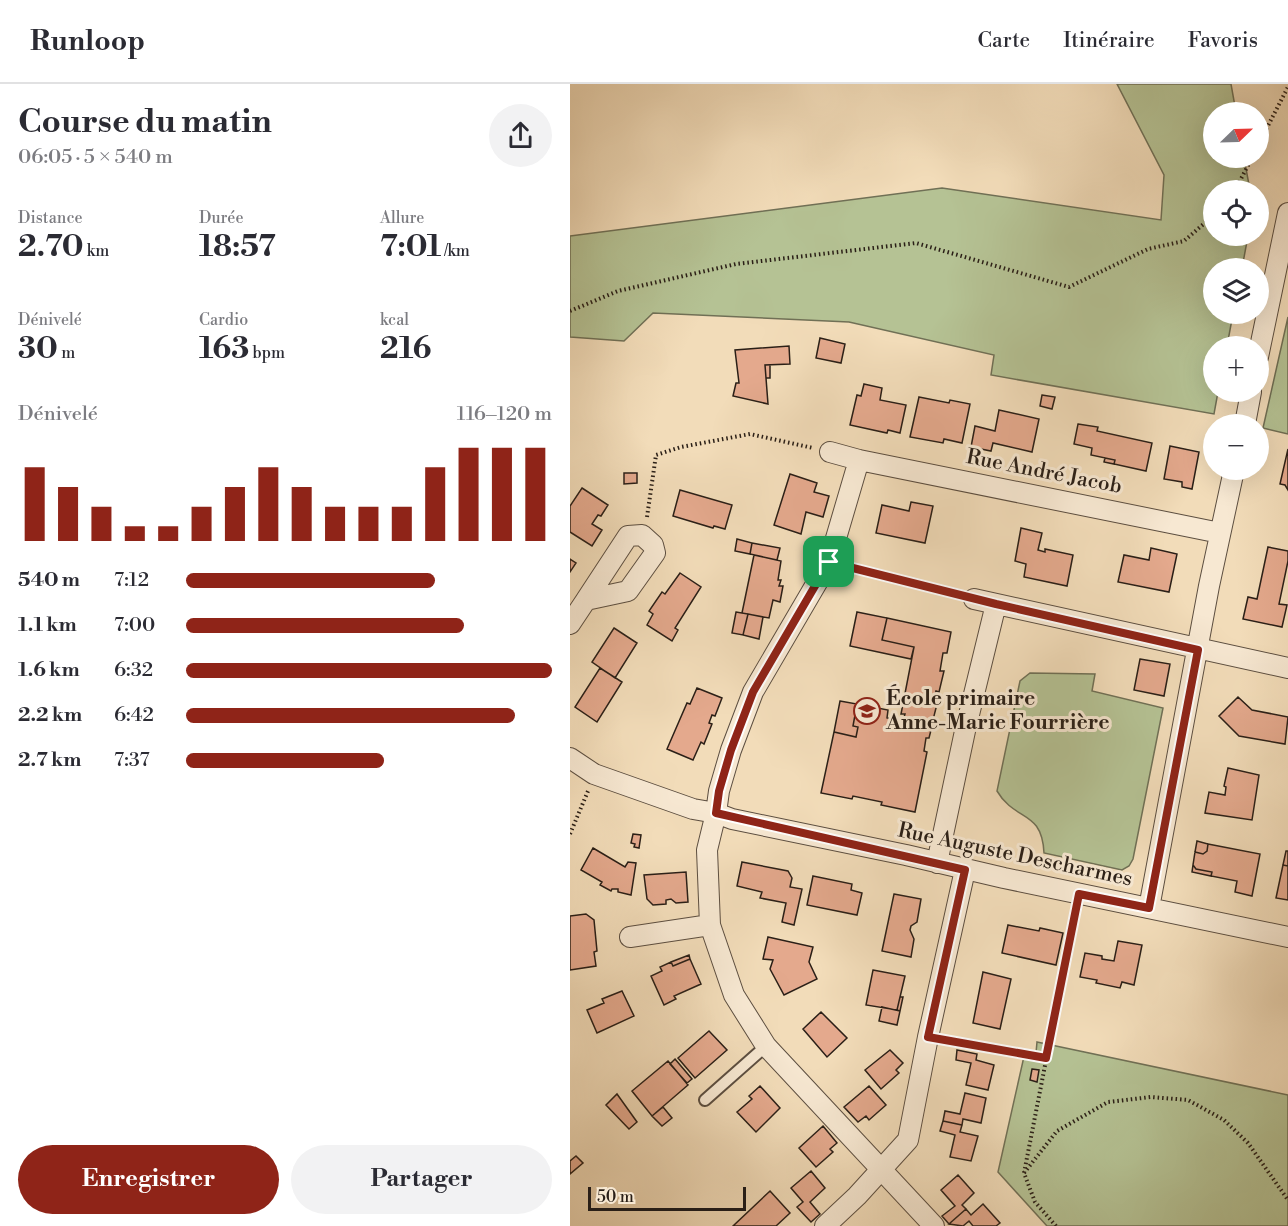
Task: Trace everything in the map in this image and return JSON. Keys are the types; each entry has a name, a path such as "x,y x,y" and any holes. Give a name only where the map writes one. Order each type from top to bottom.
{"street":[{"path":"1262,336 1288,213"},
{"name":"Rue André Jacob","path":"830,452 859,460 1220,533"},
{"path":"859,460 829,562 753,692 731,750 719,791 707,850 710,925 734,995 766,1046 860,1144 881,1170 934,1226"},
{"name":"Rue Auguste Descharmes","path":"570,758 594,774 693,809 965,870 1149,908 1232,480"},
{"path":"570,624 628,536 642,535 653,545 655,553 628,591 586,600"},
{"path":"974,599 1288,668"},
{"path":"937,863 965,731 996,604"},
{"path":"825,1226 908,1140 965,870"},
{"path":"1149,908 1288,937"},
{"path":"630,937 710,925"}],"lane":[{"path":"705,1100 766,1046"}],"path":[{"path":"1269,124 1288,87"},
{"path":"570,311 618,291 735,264 916,243 1069,287 1148,249 1184,241 1203,225"},
{"path":"642,535 650,505 656,455 681,447 750,434 830,452"},
{"path":"829,562 974,599"},
{"path":"570,834 588,791"},
{"path":"1056,1226 1035,1202 1024,1173 1079,894"},
{"path":"928,1037 1046,1058"},
{"path":"1024,1173 1057,1131 1108,1102 1151,1097 1188,1100 1224,1120 1248,1143 1288,1200"}],"green space":[{"path":"1117,84 1231,84 1234,102 1203,102 1203,168 1246,168 1248,180 1203,180 1203,246 1246,246 1244,258 1203,258 1203,324 1231,324 1229,336 1203,336 1203,402 1216,402 1214,414 991,375 994,355 849,322 653,313 624,341 570,337 570,236 942,188 1161,220 1164,175"},
{"path":"1288,317 1288,434 1269,429 1269,414 1266,414"},
{"path":"1030,673 1095,674 1092,691 1163,708 1133,859 1129,866 1122,870 1044,853 1042,839 1033,822 1012,808 997,791 1020,681"},
{"path":"1037,1042 1288,1095 1288,1226 1047,1226 998,1172 1025,1052 1036,1053"}],"building":[{"path":"820,338 845,344 841,363 816,358"},
{"path":"789,346 790,364 765,365 768,404 733,396 736,383 739,383 735,350"},
{"path":"765,365 770,365 770,378 766,378"},
{"path":"864,384 882,388 880,400 906,405 900,433 888,430 887,433 850,425 857,395 861,396"},
{"path":"1042,395 1055,397 1052,409 1040,406"},
{"path":"919,397 949,403 950,400 970,404 962,443 944,439 943,443 910,437"},
{"path":"999,410 1039,419 1032,452 993,443 991,451 971,447 975,426 995,431"},
{"path":"1078,424 1098,427 1097,431 1152,443 1146,471 1114,464 1115,460 1091,455 1092,448 1074,444"},
{"path":"1170,446 1199,452 1192,489 1182,487 1182,482 1164,479"},
{"path":"1288,449 1288,490 1285,485 1280,484"},
{"path":"1105,458 1115,460 1114,464 1104,462"},
{"path":"624,473 637,473 637,483 624,484"},
{"path":"790,474 817,483 814,492 829,496 823,517 806,512 801,534 774,525"},
{"path":"582,488 608,505 592,524 602,530 592,546 570,532 570,506"},
{"path":"680,490 732,505 725,529 714,526 713,528 673,516"},
{"path":"911,502 933,506 925,543 876,533 882,505 909,511"},
{"path":"1021,528 1042,533 1038,550 1045,552 1045,549 1073,555 1067,586 1024,577 1026,564 1015,561"},
{"path":"737,539 752,543 750,554 735,551"},
{"path":"752,543 780,548 777,560 750,554"},
{"path":"1268,547 1288,551 1279,604 1287,605 1282,627 1243,619 1248,597 1257,599"},
{"path":"1151,548 1177,554 1169,592 1118,582 1124,555 1149,560"},
{"path":"754,555 781,561 778,580 781,580 779,586 783,586 780,602 773,600 769,618 742,613"},
{"path":"570,559 576,563 570,572"},
{"path":"680,573 701,587 675,628 678,630 672,641 647,625 653,614 649,611 662,592 665,594"},
{"path":"736,612 748,614 743,635 732,633"},
{"path":"857,612 887,618 882,640 914,647 911,659 850,646"},
{"path":"748,614 763,617 759,639 743,635"},
{"path":"887,618 951,632 947,653 943,653 940,671 944,671 939,692 936,691 934,699 938,700 933,720 927,719 925,729 931,730 929,738 926,738 924,751 927,752 915,812 853,796 852,799 821,793 834,732 856,737 858,727 853,726 857,704 888,710 887,718 903,721 905,714 901,714 914,647 882,640"},
{"path":"614,628 637,643 615,678 592,662"},
{"path":"1140,659 1170,664 1164,696 1134,690"},
{"path":"600,668 622,682 597,722 575,707"},
{"path":"697,688 722,698 715,716 712,715 709,723 712,724 704,744 701,742 693,760 667,749 687,703 690,704"},
{"path":"1238,697 1252,710 1288,717 1285,744 1239,736 1219,716"},
{"path":"840,701 857,704 853,726 858,727 856,737 834,732"},
{"path":"1228,768 1259,775 1252,820 1205,813 1209,792 1225,795 1226,787 1224,786"},
{"path":"633,834 641,835 639,848 634,847 635,844 631,843"},
{"path":"1197,841 1208,844 1207,851 1203,854 1195,852"},
{"path":"1208,844 1260,854 1252,896 1235,892 1237,881 1211,876 1212,872 1196,869 1193,865 1195,852 1203,854 1207,851"},
{"path":"593,848 625,867 628,862 636,863 631,895 618,892 618,889 611,891 600,885 602,882 581,870"},
{"path":"1286,851 1288,851 1288,866 1283,865"},
{"path":"742,862 788,871 792,878 790,887 802,889 794,925 782,922 786,903 760,898 762,892 737,886"},
{"path":"1193,865 1196,869 1212,872 1211,876 1192,872"},
{"path":"1283,865 1288,866 1288,900 1276,898"},
{"path":"686,872 688,902 676,903 671,899 666,900 666,904 653,905 647,899 644,875"},
{"path":"813,876 852,884 851,890 862,893 857,915 807,905"},
{"path":"894,894 921,899 917,922 911,926 910,930 914,939 911,957 882,951"},
{"path":"586,914 594,920 596,966 570,970 570,916"},
{"path":"1008,925 1063,933 1056,965 1002,953"},
{"path":"768,937 813,947 809,962 817,979 784,995 770,969 773,960 763,959"},
{"path":"1118,941 1142,945 1134,985 1122,982 1120,988 1080,977 1085,953 1114,961"},
{"path":"689,955 690,959 673,966 671,962"},
{"path":"690,959 701,984 674,996 676,999 664,1005 651,976 662,971 660,967 671,962 673,966"},
{"path":"873,970 905,976 897,1010 866,1005"},
{"path":"983,972 1011,979 1000,1029 973,1023"},
{"path":"622,991 634,1016 597,1033 587,1010 604,1003 602,999"},
{"path":"900,997 903,997 900,1011 897,1010"},
{"path":"882,1007 900,1011 897,1025 879,1021"},
{"path":"821,1012 847,1038 827,1057 803,1029"},
{"path":"709,1031 727,1050 695,1078 678,1058"},
{"path":"890,1050 903,1063 896,1070 899,1073 881,1089 865,1070"},
{"path":"957,1050 977,1054 976,1060 994,1065 988,1090 966,1085 971,1063 956,1060"},
{"path":"675,1059 692,1079 687,1083 670,1064"},
{"path":"668,1061 688,1085 652,1116 632,1091"},
{"path":"1032,1069 1039,1070 1037,1082 1030,1080"},
{"path":"760,1086 780,1108 756,1132 737,1112 752,1099 749,1096"},
{"path":"869,1086 886,1105 869,1120 866,1116 858,1122 844,1107"},
{"path":"965,1093 986,1098 981,1123 963,1119 962,1125 943,1121 945,1111 960,1114"},
{"path":"617,1094 637,1122 629,1129 606,1105"},
{"path":"663,1107 672,1118 662,1126 652,1116"},
{"path":"943,1121 962,1125 960,1132 978,1136 971,1161 950,1157 955,1135 940,1131"},
{"path":"823,1126 837,1143 830,1149 833,1152 816,1167 799,1148"},
{"path":"576,1156 583,1163 570,1174 570,1161"},
{"path":"811,1171 825,1188 810,1202 820,1214 811,1222 797,1207 803,1202 791,1188"},
{"path":"958,1175 974,1193 962,1205 966,1209 949,1224 942,1216 955,1206 941,1190"},
{"path":"770,1191 790,1213 776,1226 733,1226"},
{"path":"983,1204 1000,1223 996,1226 973,1226 969,1221 963,1226 949,1224 966,1209 971,1215"}],"place":[{"name":"École primaire Anne-Marie Fourrière","path":"867,711"}],"route":[{"path":"829,562 996,604 1198,650 1149,908 1079,894 1046,1058 928,1037 965,870 906,855 732,819 716,813 719,791 731,750 753,692 829,562"}]}
